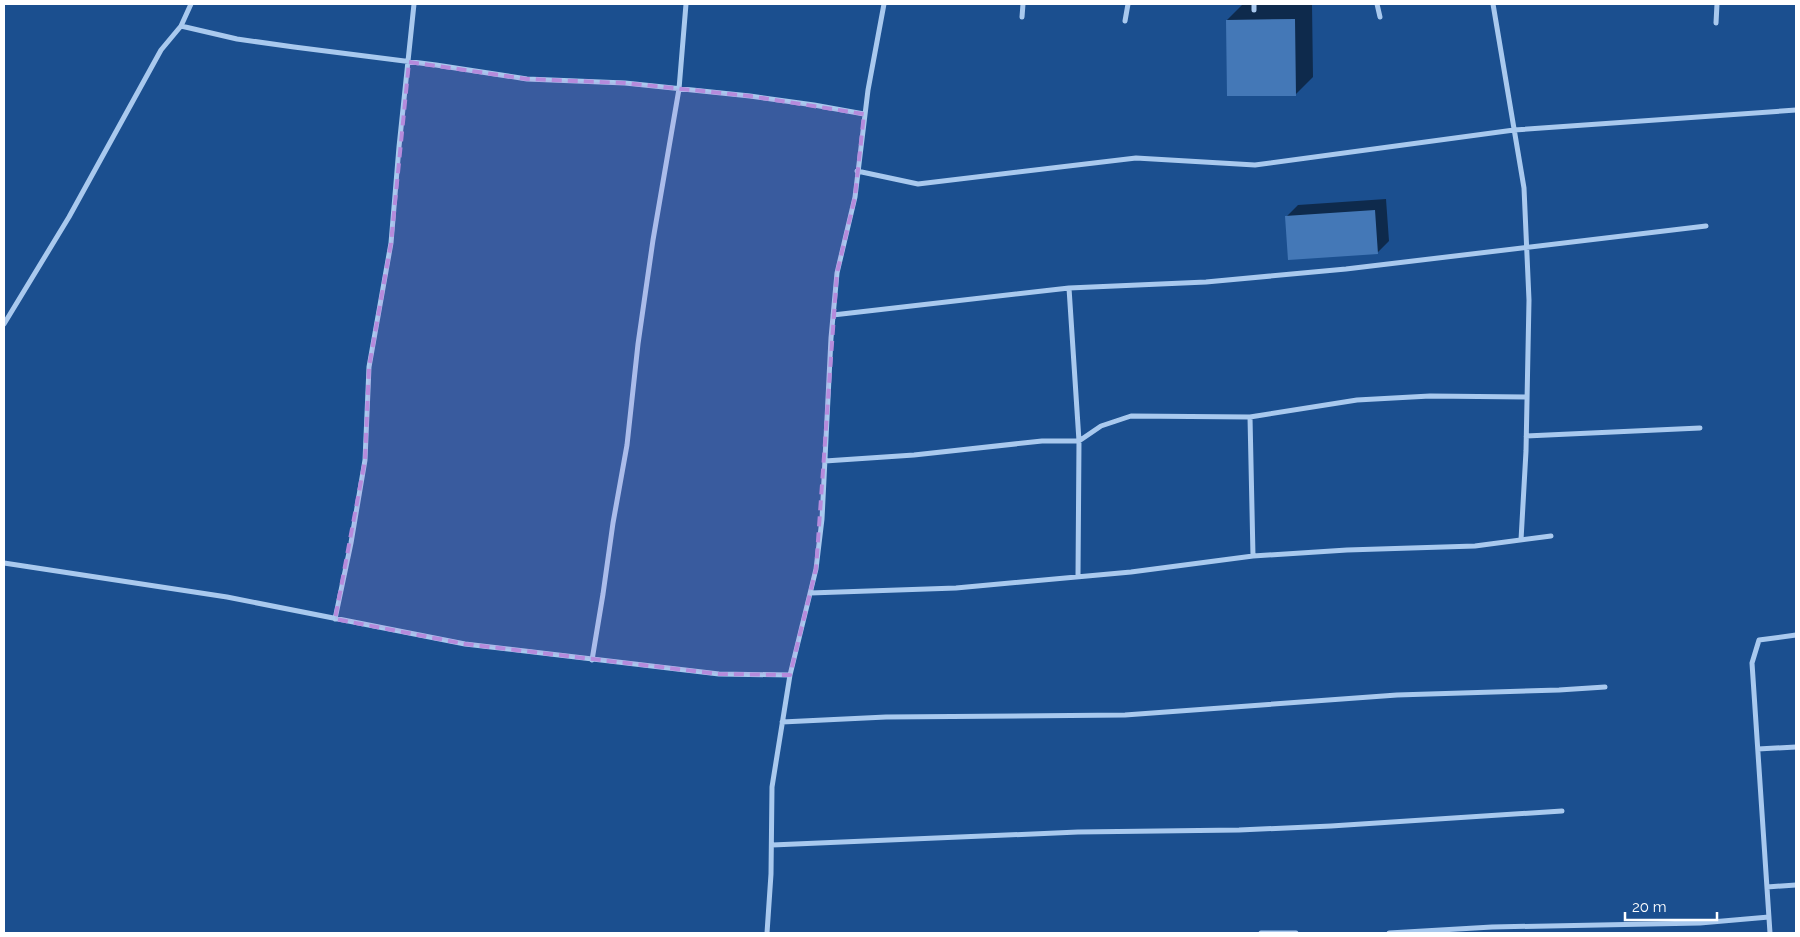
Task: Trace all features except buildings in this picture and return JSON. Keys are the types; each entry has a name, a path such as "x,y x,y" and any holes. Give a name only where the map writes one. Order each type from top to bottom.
{"street":[{"path":"4,324 69,217 161,50 181,26 191,4"},
{"path":"335,619 365,460 369,368 392,243 399,147 414,4"},
{"path":"592,660 627,445 638,344 653,240 679,89 686,4"},
{"path":"767,933 772,845 772,787 790,676 816,569 822,519 837,273 854,197 864,114 884,4"},
{"path":"1022,17 1023,4"},
{"path":"1125,21 1128,4"},
{"path":"1377,4 1380,17"},
{"path":"1493,4 1524,188 1529,300 1526,436 1521,540"},
{"path":"1716,4 1716,22"},
{"path":"181,26 237,39 527,79 625,83 759,97 864,114"},
{"path":"857,171 918,184 1136,158 1255,165 1514,130 1796,110"},
{"path":"833,315 1070,288 1206,282 1526,248 1706,226"},
{"path":"1070,288 1079,441 1078,577"},
{"path":"825,461 914,455 1042,441 1079,441 1100,426 1131,416 1250,417 1357,400 1430,396 1527,397"},
{"path":"1250,417 1253,556"},
{"path":"1526,436 1700,428"},
{"path":"810,592 956,588 1132,572 1253,556 1347,550 1475,546 1551,536"},
{"path":"4,563 227,597 465,644 719,674 790,676"},
{"path":"1770,933 1752,663 1759,640 1796,635"},
{"path":"782,722 886,717 1125,714 1397,695 1550,691 1605,687"},
{"path":"1758,749 1796,747"},
{"path":"772,845 1058,833 1285,828 1562,811"},
{"path":"1767,887 1796,885"},
{"path":"1389,933 1492,927 1716,923 1769,917"},
{"path":"1261,933 1296,933"}],"highlighted area":[{"path":"409,62 527,79 625,83 750,96 864,114 855,197 837,273 816,569 790,675 719,674 465,644 335,619 365,460 369,367 391,243"}]}
